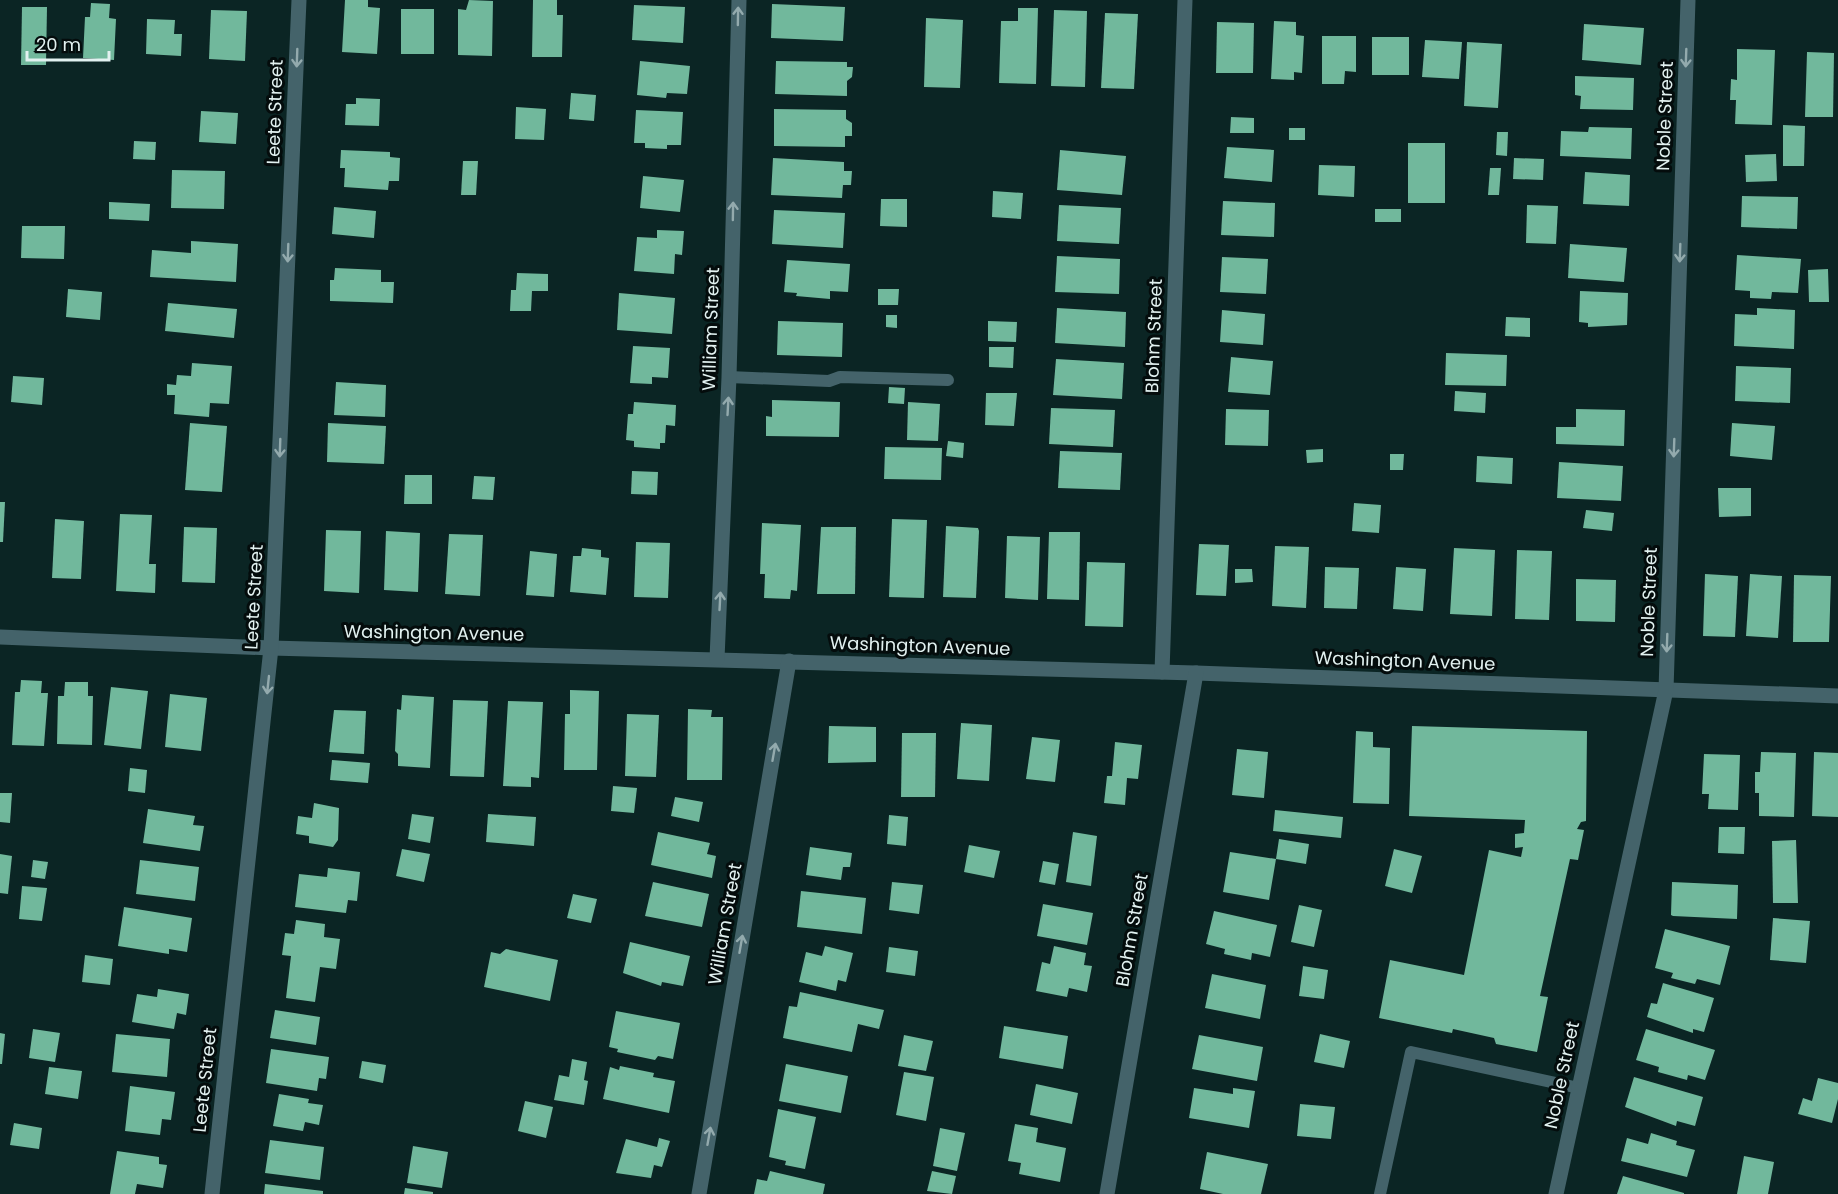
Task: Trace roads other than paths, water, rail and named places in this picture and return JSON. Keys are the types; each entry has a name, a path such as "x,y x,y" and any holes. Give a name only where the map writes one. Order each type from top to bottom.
{"street":[{"name":"Leete Street","path":"212,1194 271,648 299,0"},
{"name":"William Street","path":"717,659 729,376 739,0"},
{"name":"Blohm Street","path":"1162,672 1185,0"},
{"name":"Noble Street","path":"1556,1194 1666,690 1688,0"},
{"name":"Washington Avenue","path":"0,637 271,648 1196,673 1838,696"},
{"name":"William Street","path":"699,1194 789,661"},
{"name":"Blohm Street","path":"1107,1194 1196,673"}],"lane":[{"path":"729,376 829,381 840,377 948,380"},
{"path":"1380,1194 1411,1052 1580,1088"}]}
